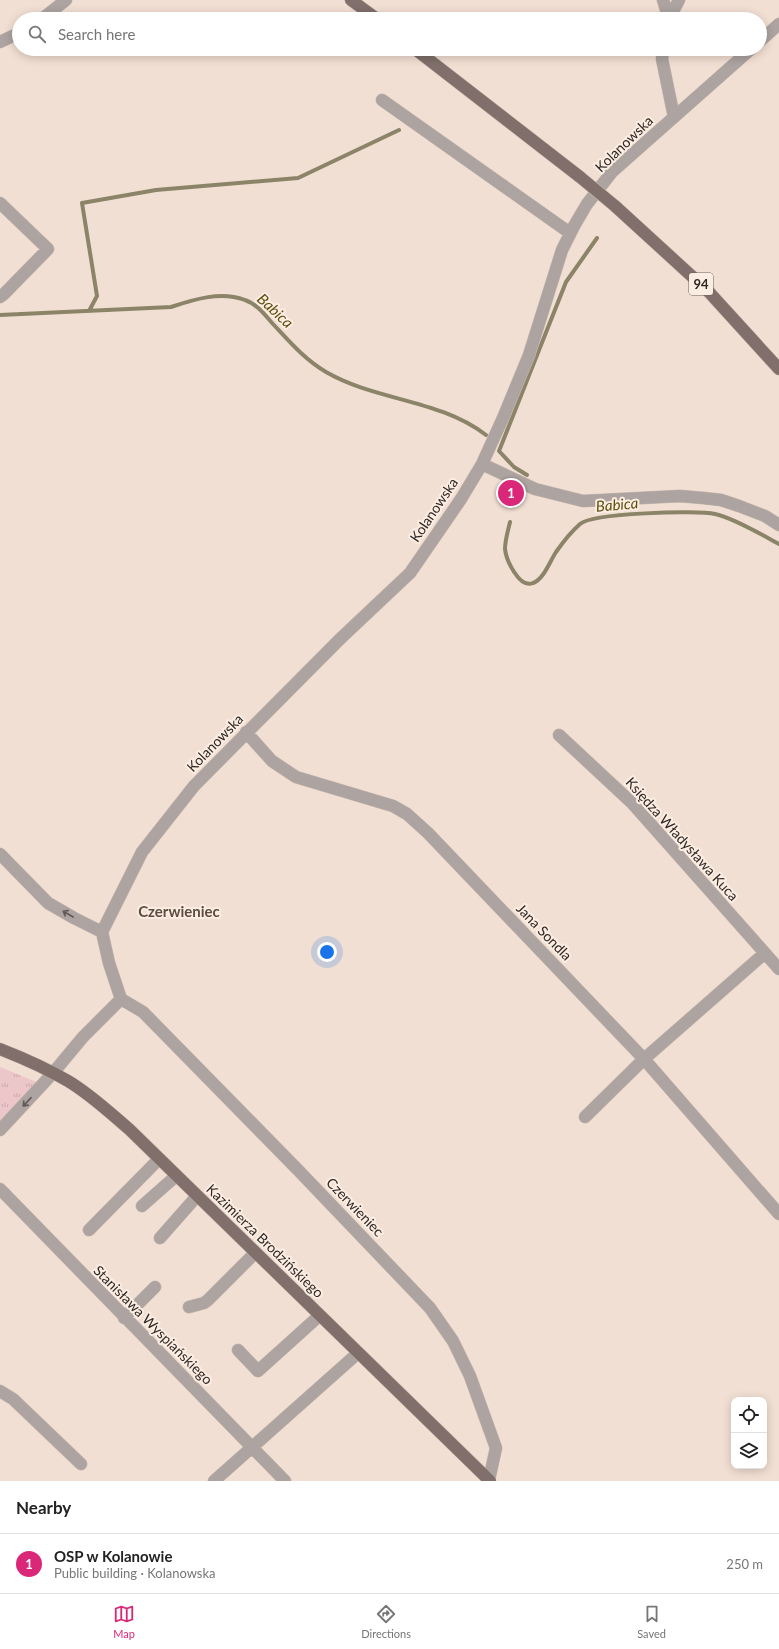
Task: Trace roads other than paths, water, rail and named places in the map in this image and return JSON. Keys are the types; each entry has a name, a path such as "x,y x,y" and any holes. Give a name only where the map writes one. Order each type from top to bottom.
{"main road":[{"path":"352,0 368,12"},
{"name":"94","path":"424,56 615,206 708,291 778,366"},
{"name":"Kazimierza Brodzińskiego","path":"0,1049 21,1057 68,1081 101,1105 159,1159 489,1481"}],"street":[{"path":"51,12 66,0"},
{"path":"663,0 667,12"},
{"path":"673,12 679,0"},
{"path":"767,35 779,24"},
{"path":"0,42 12,36"},
{"path":"662,56 674,117"},
{"name":"Kolanowska","path":"102,932 142,852 194,786 246,732 410,573 461,499 482,464 503,418 529,355 562,250 587,204 612,172 743,56"},
{"path":"382,100 570,233"},
{"path":"0,203 48,249 10,289 0,297"},
{"path":"482,464 536,489 583,501 680,496 721,500 765,516 779,525"},
{"name":"Jana Sondla","path":"246,732 272,761 296,777 393,806 407,814 428,833 644,1059 779,1214"},
{"name":"Księdza Władysława Kuca","path":"558,735 632,803 779,969"},
{"path":"0,854 48,903 102,932 109,963 121,998 83,1037 53,1073 0,1130"},
{"path":"585,1117 644,1059 765,953"},
{"name":"Czerwieniec","path":"121,998 143,1012 299,1171 430,1308 453,1341 470,1376 496,1448 489,1481"},
{"path":"89,1230 159,1159"},
{"path":"142,1206 176,1176"},
{"name":"Stanisława Wyspiańskiego","path":"0,1189 124,1318 285,1481"},
{"path":"160,1238 197,1196"},
{"path":"188,1307 204,1303 208,1300 255,1253"},
{"path":"124,1318 155,1287"},
{"path":"238,1350 258,1371 319,1316"},
{"path":"214,1481 358,1353"},
{"path":"0,1391 13,1399 81,1464"}],"waterway":[{"path":"89,311 97,296 82,203 156,190 298,178 399,130"},
{"path":"527,475 514,467 499,451 566,282 597,238"},
{"name":"Babica","path":"0,315 171,307 208,297 236,297 257,307 298,350 311,362 326,372 345,382 365,389 448,414 468,423 486,435"},
{"name":"Babica","path":"510,522 505,549 506,554 518,578 528,584 533,583 540,578 559,548 580,524 589,520 604,517 645,513 688,512 715,514 739,523 779,544"}],"place":[{"name":"OSP w Kolanowie","path":"511,493"}],"district":[{"name":"Czerwieniec","path":"179,912"}]}
